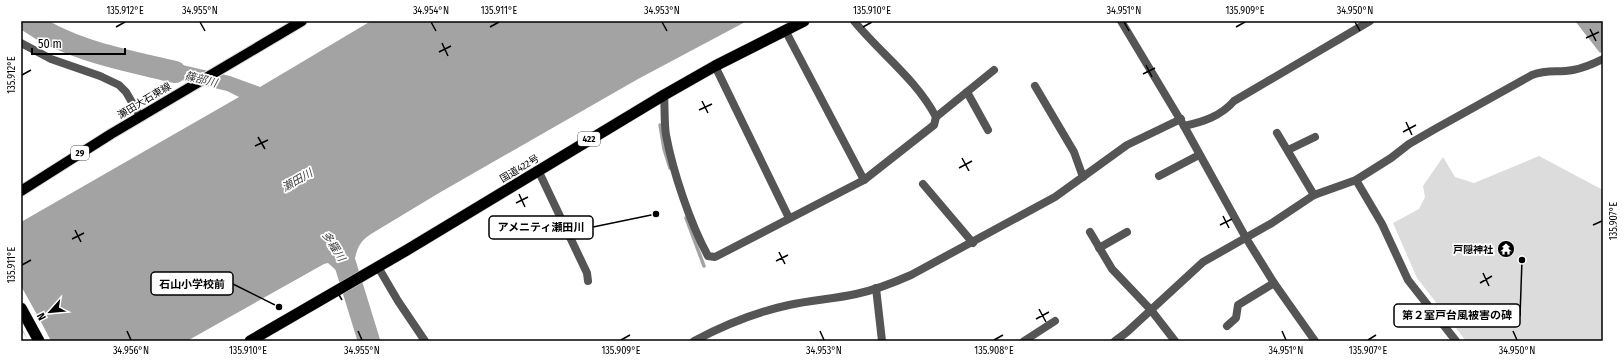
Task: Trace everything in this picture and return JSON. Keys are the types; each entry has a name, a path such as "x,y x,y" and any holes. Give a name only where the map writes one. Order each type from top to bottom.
{"highway":[{"name":"国道422号","path":"250,341 340,290 664,95 715,66 804,21"},
{"path":"21,308 39,341"}],"main road":[{"name":"瀬田大石東線","path":"21,191 140,116 302,21"}],"street":[{"path":"854,21 913,83 927,100 936,117"},
{"path":"1121,21 1183,123 1199,155 1246,238 1274,283 1315,341"},
{"path":"694,341 732,323 768,310 856,294 911,275 973,243 1049,200 1127,145 1183,123 1203,122 1227,109 1234,101 1370,21"},
{"path":"785,30 864,180"},
{"path":"21,43 51,58 100,76 119,85 126,92 140,116"},
{"path":"1115,341 1127,332 1203,262 1272,223 1314,195 1356,180 1391,158 1409,144 1532,75 1543,71 1572,70 1589,66 1603,59"},
{"path":"715,66 789,218"},
{"path":"664,95 666,133 671,157 700,241 708,256 715,257 864,180 934,125 936,117 994,70"},
{"path":"1035,86 1074,152 1083,177"},
{"path":"967,92 988,130"},
{"path":"1277,133 1314,195"},
{"path":"1288,150 1315,137"},
{"path":"1159,176 1199,155"},
{"path":"538,170 587,273 588,281"},
{"path":"1356,180 1382,224 1408,280 1456,341"},
{"path":"923,184 973,243"},
{"path":"1090,232 1112,269 1150,310 1175,341"},
{"path":"1099,248 1127,232"},
{"path":"378,267 398,301 425,341"},
{"path":"1227,326 1236,318 1238,305 1274,283"},
{"path":"876,288 882,341"},
{"path":"1024,341 1055,321"}],"shaded area":[{"path":"1539,156 1603,190 1603,341 1466,341 1417,278 1393,223 1419,209 1425,197 1423,186 1443,157 1455,177 1474,183"}],"water":[{"name":"瀬田川","path":"371,21 747,21 638,79 439,193 366,237 360,244 353,266 339,273 328,263 324,264 187,341 21,341 21,222 239,97 227,91 144,71 148,57 230,76 260,87"},
{"path":"1575,21 1603,21 1603,51 1600,53"}],"pier":[{"path":"21,286 51,341 21,341 21,329 28,340 21,327"}],"waterway":[{"name":"篠部川","path":"28,21 62,40 80,47 175,72"},
{"path":"660,125 664,149 670,168"},
{"path":"686,218 704,266"},
{"name":"多羅川","path":"332,243 344,260 369,341"}],"place":[{"name":"アメニティ瀬田川","path":"656,214"},
{"name":"戸隠神社","path":"1506,249"},
{"name":"第２室戸台風被害の碑","path":"1522,260"},
{"name":"石山小学校前","path":"279,307"}]}
